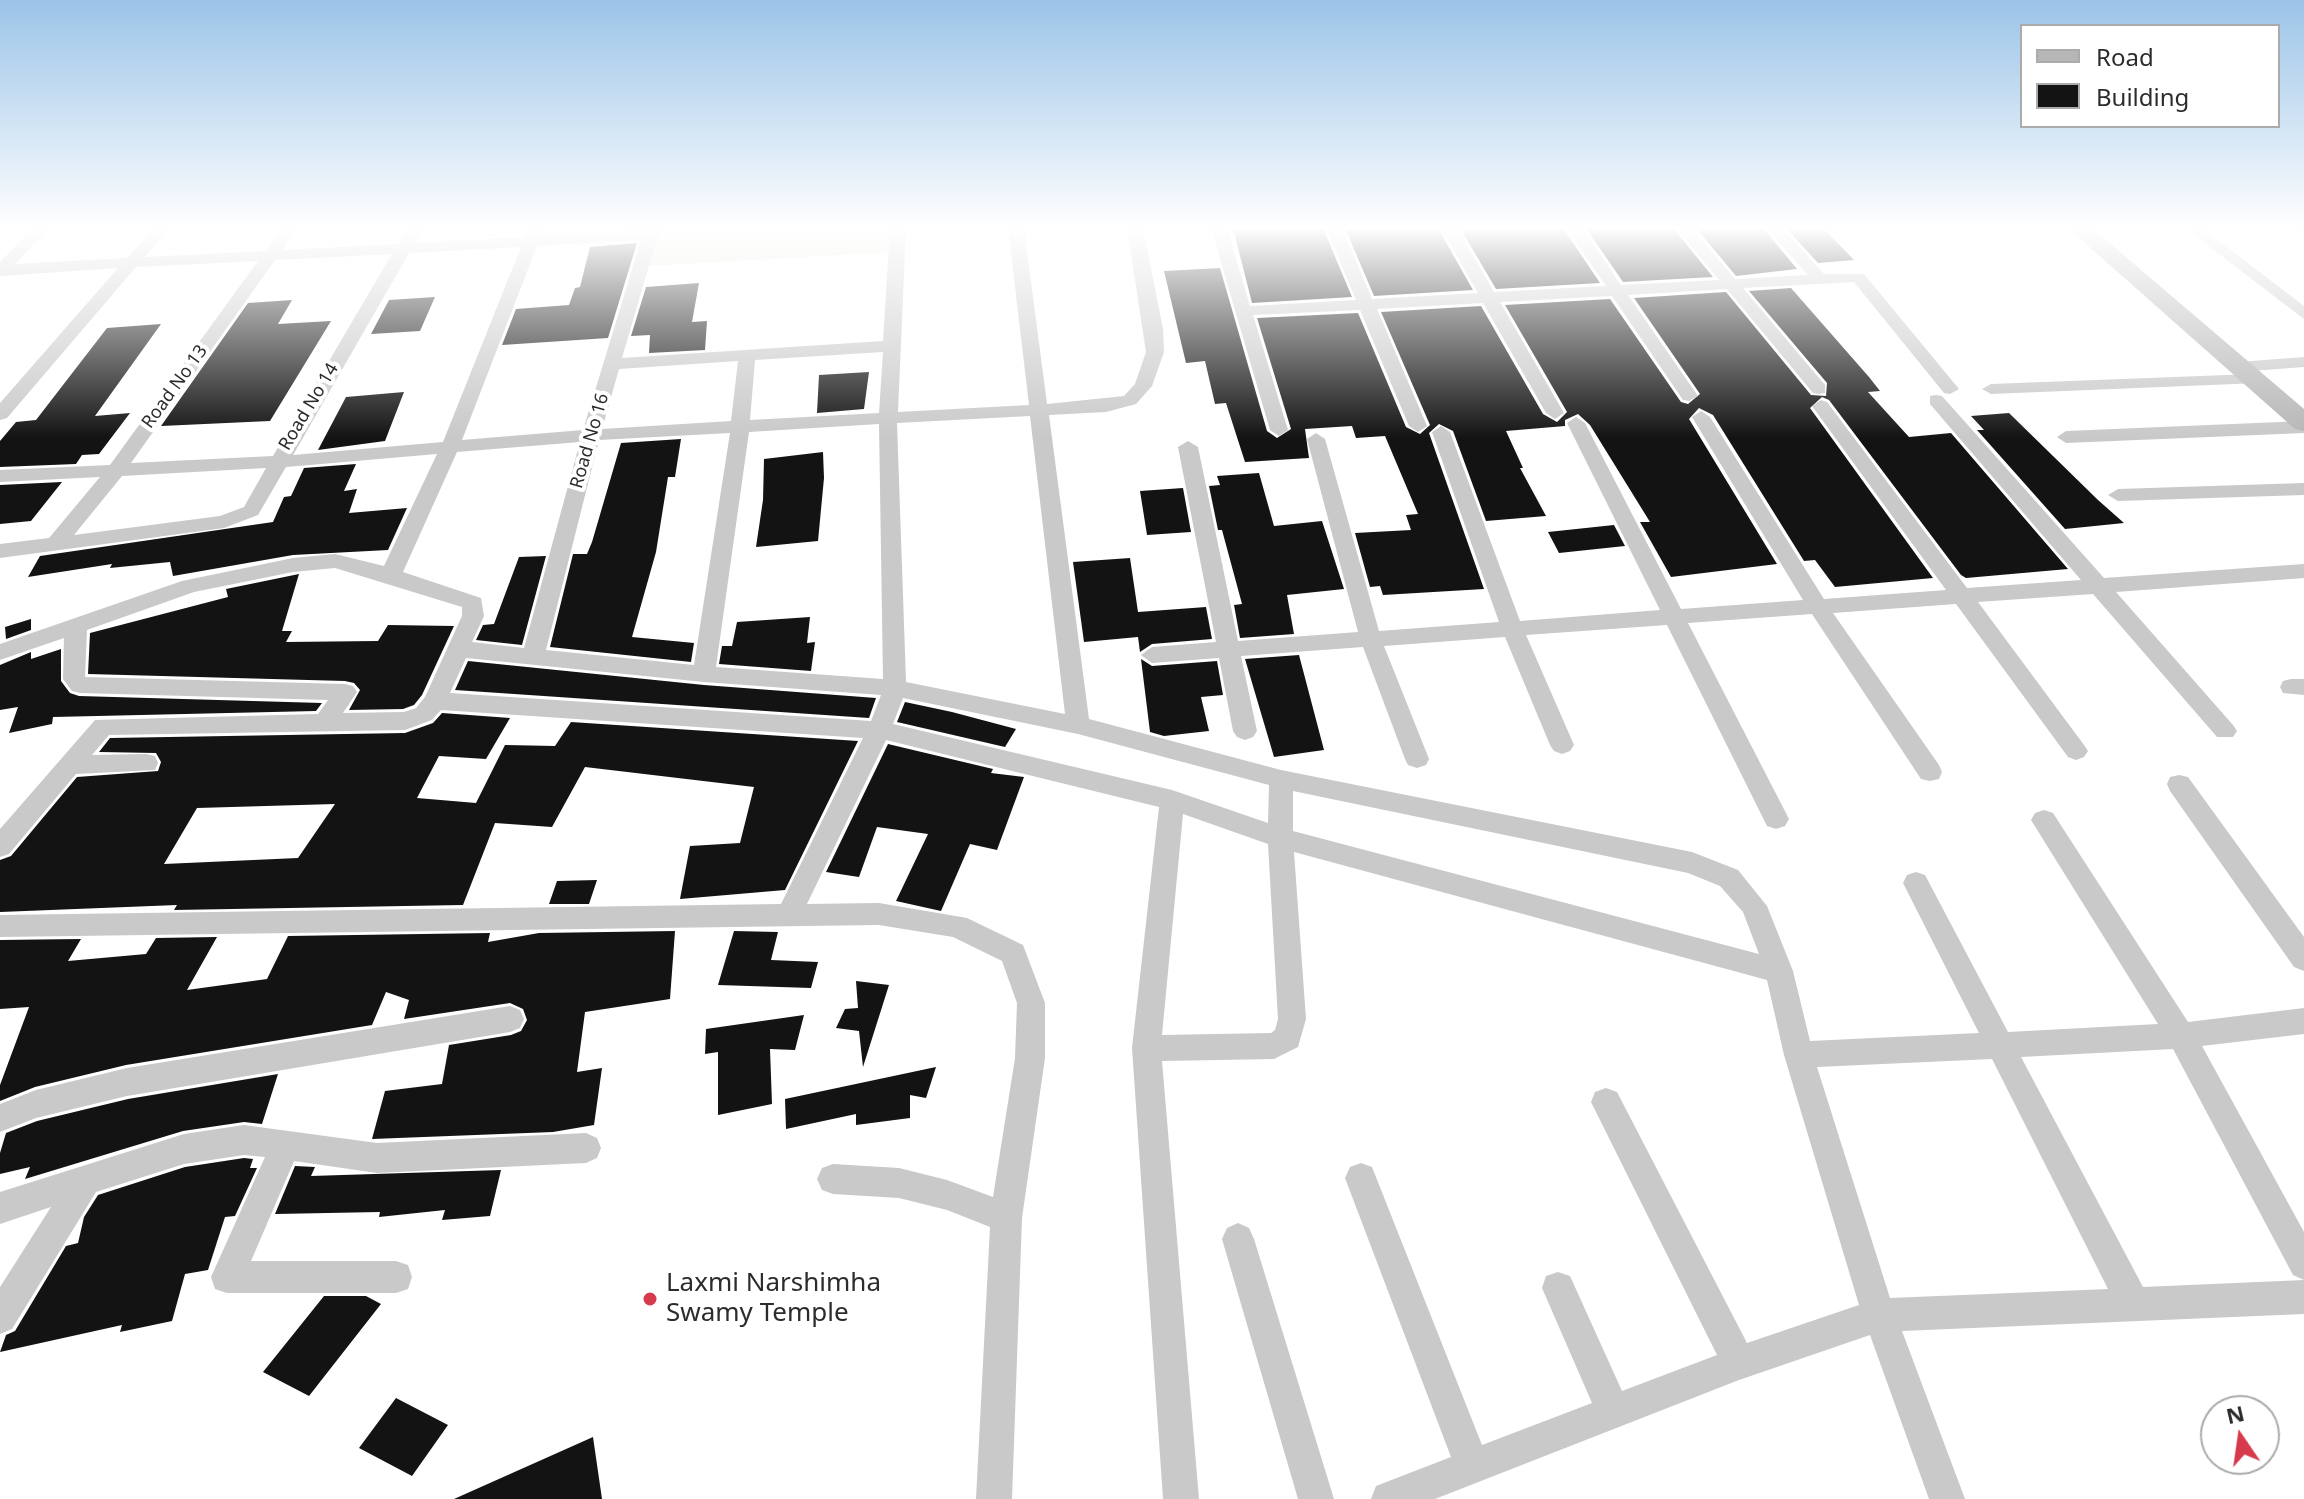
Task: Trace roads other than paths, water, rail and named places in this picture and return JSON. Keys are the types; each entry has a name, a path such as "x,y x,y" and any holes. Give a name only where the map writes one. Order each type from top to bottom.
{"street":[{"path":"0,414 99,298"},
{"name":"Road No 13","path":"57,542 117,469 240,298"},
{"name":"Road No 14","path":"0,551 240,518 251,511 374,298"},
{"path":"391,575 451,445 508,298"},
{"name":"Road No 16","path":"533,656 631,298"},
{"path":"790,912 879,730 895,688 888,419 894,298"},
{"path":"1024,298 1078,725"},
{"path":"0,476 277,462 451,445 1036,410 1130,400 1143,386 1155,352 1148,298"},
{"path":"1239,298 1279,430"},
{"path":"1363,298 1418,426"},
{"path":"1243,311 1488,298 1555,413"},
{"path":"1622,298 1689,396"},
{"path":"1742,298 1820,397 2076,751"},
{"path":"1873,298 1943,395 2097,588 2225,731"},
{"path":"2159,298 2304,425"},
{"path":"2283,298 2304,314"},
{"path":"612,364 891,346"},
{"path":"704,674 740,429 747,355"},
{"path":"1991,389 2245,373 2304,362"},
{"path":"1701,417 1819,608 1930,772"},
{"path":"1576,423 1776,819"},
{"path":"2066,437 2304,425"},
{"path":"1441,432 1513,630 1562,745"},
{"path":"1316,439 1371,640 1417,759"},
{"path":"1188,447 1226,650 1245,731"},
{"path":"2118,495 2304,489"},
{"path":"0,652 190,586 293,565 335,561 465,597 473,603 473,616 459,649 435,701 424,714 405,721 103,726 73,765 0,847"},
{"path":"1152,655 2304,571"},
{"path":"76,624 74,679 80,685 345,692 324,724"},
{"path":"459,649 704,674 895,688 1078,725 1281,779 1588,839 1692,863 1729,878 1754,906 1779,971 1799,1055 1879,1315 1947,1499"},
{"path":"435,701 879,730 1172,800 1280,838 1779,971"},
{"path":"73,765 146,763"},
{"path":"1146,1048 1274,1046 1288,1038 1292,1019 1280,838 1281,779"},
{"path":"2179,784 2304,959"},
{"path":"1172,800 1146,1048 1181,1499"},
{"path":"2044,820 2181,1036 2304,1264"},
{"path":"1916,883 2134,1305"},
{"path":"0,926 790,912 879,914 957,926 1013,953 1031,1003 1031,1044 1006,1218 994,1499"},
{"path":"0,1118 36,1104 127,1082 510,1019"},
{"path":"1799,1055 2181,1036 2304,1021"},
{"path":"1606,1102 1739,1363"},
{"path":"0,1208 184,1149 244,1140 377,1158 586,1148"},
{"path":"286,1145 227,1277 396,1277"},
{"path":"1361,1178 1472,1466"},
{"path":"833,1179 899,1183 947,1195 1006,1218"},
{"path":"0,1317 85,1182"},
{"path":"1238,1239 1316,1499"},
{"path":"1558,1288 1614,1412"},
{"path":"1389,1499 1739,1363 1879,1315 2304,1297"}],"place":[{"name":"Laxmi Narshimha Swamy Temple","path":"650,1299"}]}
